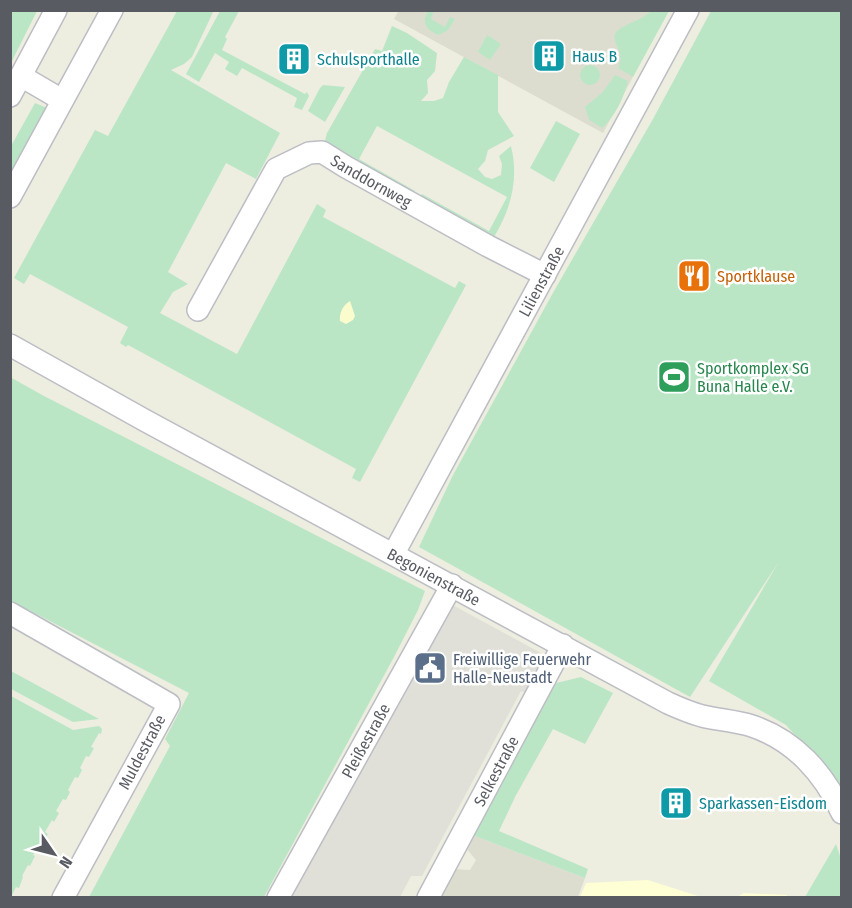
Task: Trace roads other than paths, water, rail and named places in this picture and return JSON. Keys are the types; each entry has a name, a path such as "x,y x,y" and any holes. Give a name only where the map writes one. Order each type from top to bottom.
{"street":[{"path":"10,96 56,10"},
{"path":"10,197 112,10"},
{"name":"Lilienstraße","path":"394,554 688,10"},
{"path":"21,76 62,100"},
{"name":"Sanddornweg","path":"198,310 276,170 309,153 322,152 488,246 545,275"},
{"name":"Begonienstraße","path":"10,345 146,421 682,709 701,716 754,727 774,736 794,748 810,763 826,782 842,813"},
{"name":"Pleißestraße","path":"278,897 452,585"},
{"name":"Muldestraße","path":"10,613 169,704 63,897"},
{"name":"Selkestraße","path":"428,897 563,645"}],"place":[{"name":"Haus B","path":"549,56"},
{"name":"Schulsporthalle","path":"294,59"},
{"name":"Sportklause","path":"694,276"},
{"name":"Sportkomplex SG Buna Halle e.V.","path":"674,377"},
{"name":"Freiwillige Feuerwehr Halle-Neustadt","path":"430,668"},
{"name":"Sparkassen-Eisdom","path":"676,803"}]}
